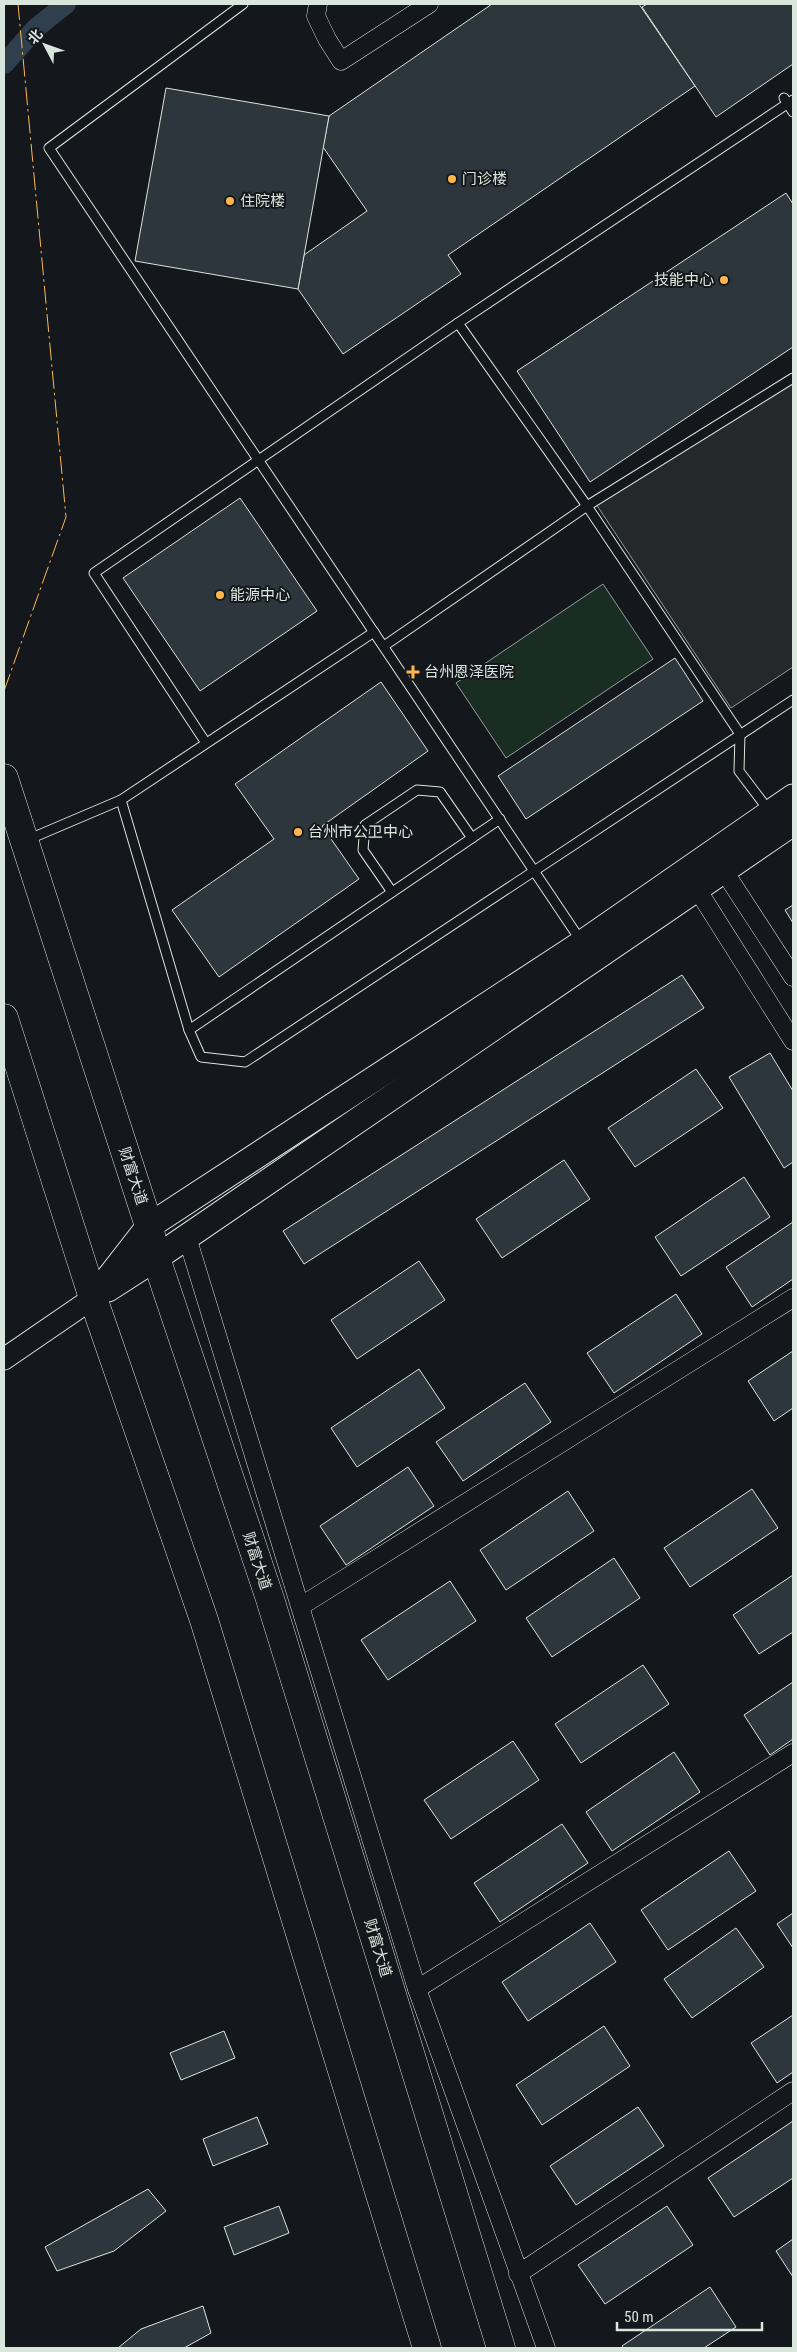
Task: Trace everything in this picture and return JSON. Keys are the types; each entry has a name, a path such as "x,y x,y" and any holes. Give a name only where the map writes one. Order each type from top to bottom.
{"main road":[{"name":"财富大道","path":"4,778 149,1226 156,1258 270,1599 501,2348"},
{"path":"93,1298 149,1226 588,952 697,889 724,871 781,822 793,798"},
{"path":"93,1298 187,1237 588,952 781,822"},
{"path":"4,1018 93,1298 206,1630 428,2348"}],"street":[{"path":"318,4 316,16 327,39 341,61 429,4"},
{"path":"724,871 793,977"},
{"path":"697,889 793,1041"},
{"path":"187,1237 417,1989 546,2348"},
{"path":"4,1359 93,1298"},
{"path":"301,1606 793,1298"},
{"path":"417,1989 793,1753"},
{"path":"518,2274 793,2091"}],"lane":[{"path":"243,4 49,148 257,460 535,870 588,952"},
{"path":"206,743 94,573 458,323 788,100 793,112"},
{"path":"458,323 587,506 740,734 739,771 781,822"},
{"path":"384,646 587,506 793,378"},
{"path":"24,841 121,800 374,632"},
{"path":"121,800 189,1030 202,1057 245,1062 793,700"},
{"path":"392,892 363,850 365,824 418,790 440,792 472,838"},
{"path":"189,1030 500,819"}],"green space":[{"path":"603,584 653,659 506,758 456,683"}],"shaded area":[{"path":"793,374 793,667 731,708 596,504"}],"building":[{"name":"门诊楼","path":"492,4 639,4 695,86 448,255 461,274 343,354 298,289 304,255 367,211 323,147 329,116"},
{"path":"647,4 793,4 793,64 716,117 642,7"},
{"name":"住院楼","path":"166,88 329,116 298,289 135,261"},
{"name":"技能中心","path":"786,193 793,204 793,347 590,482 517,371"},
{"name":"能源中心","path":"240,498 317,611 200,691 123,578"},
{"path":"675,658 703,701 526,819 498,776"},
{"name":"台州市公卫中心","path":"381,682 428,751 322,826 359,879 219,977 172,910 274,839 235,784"},
{"path":"793,905 793,923 785,910"},
{"path":"682,975 704,1008 304,1264 283,1231"},
{"path":"770,1053 793,1091 793,1162 784,1168 729,1077"},
{"path":"696,1069 723,1108 635,1167 608,1128"},
{"path":"564,1160 590,1199 502,1258 476,1219"},
{"path":"744,1177 770,1217 681,1276 655,1237"},
{"path":"793,1222 793,1279 752,1307 726,1267"},
{"path":"419,1261 445,1300 357,1359 331,1320"},
{"path":"676,1294 702,1334 614,1393 587,1353"},
{"path":"793,1351 793,1408 774,1421 748,1381"},
{"path":"419,1369 445,1408 357,1467 331,1428"},
{"path":"525,1383 551,1422 463,1481 436,1442"},
{"path":"408,1467 434,1506 346,1565 320,1526"},
{"path":"752,1489 778,1528 690,1587 664,1548"},
{"path":"568,1491 594,1531 506,1590 480,1550"},
{"path":"614,1558 640,1598 552,1657 526,1618"},
{"path":"793,1575 793,1632 759,1654 733,1615"},
{"path":"450,1581 476,1621 388,1680 361,1640"},
{"path":"643,1665 669,1704 581,1763 555,1724"},
{"path":"793,1682 793,1739 770,1755 744,1715"},
{"path":"513,1741 539,1780 451,1839 424,1800"},
{"path":"674,1752 700,1792 612,1851 586,1812"},
{"path":"562,1824 588,1863 500,1922 474,1883"},
{"path":"729,1851 756,1891 668,1950 641,1910"},
{"path":"793,1913 793,1948 777,1924"},
{"path":"590,1923 616,1962 528,2021 502,1982"},
{"path":"736,1928 764,1967 692,2018 664,1979"},
{"path":"793,2015 793,2072 777,2083 751,2043"},
{"path":"604,2026 630,2066 542,2125 516,2085"},
{"path":"224,2031 235,2058 181,2080 170,2053"},
{"path":"638,2107 664,2146 576,2205 550,2166"},
{"path":"257,2117 268,2144 213,2166 203,2139"},
{"path":"793,2121 793,2178 734,2217 708,2178"},
{"path":"148,2189 166,2211 114,2251 57,2271 45,2247"},
{"path":"279,2206 289,2233 234,2255 224,2227"},
{"path":"667,2206 693,2245 605,2304 578,2265"},
{"path":"793,2239 793,2277 776,2251"},
{"path":"710,2287 736,2327 704,2348 623,2348 622,2346"},
{"path":"203,2306 211,2333 184,2348 118,2348 141,2329"}],"waterway":[{"path":"4,64 36,28 66,4"}],"power":[{"path":"4,691 66,517 18,4"}],"place":[{"name":"门诊楼","path":"452,179"},
{"name":"住院楼","path":"230,201"},
{"name":"技能中心","path":"724,280"},
{"name":"能源中心","path":"220,595"},
{"name":"台州恩泽医院","path":"413,672"},
{"name":"台州市公卫中心","path":"298,832"}]}
